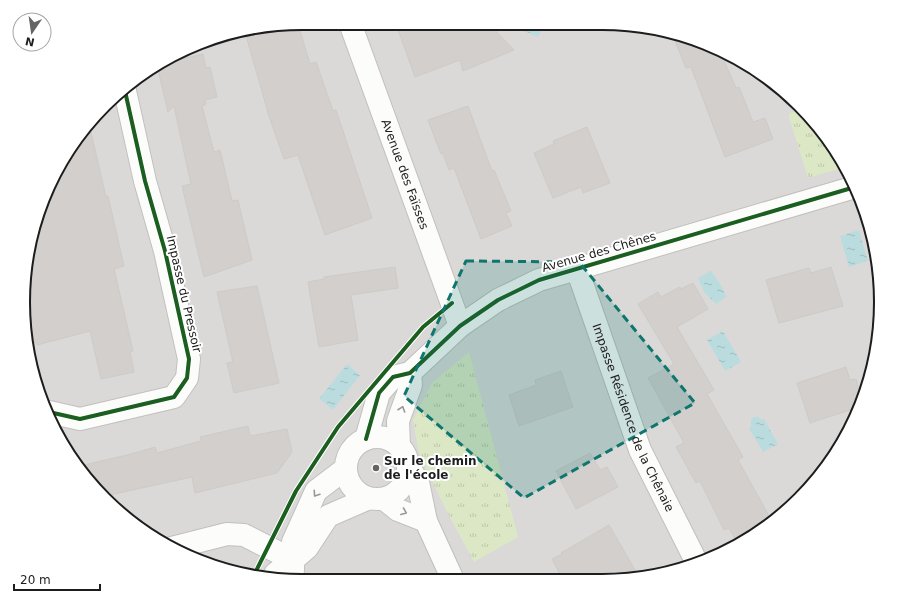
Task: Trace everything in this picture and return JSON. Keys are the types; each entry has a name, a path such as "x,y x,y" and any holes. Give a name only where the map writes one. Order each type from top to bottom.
{"street":[{"name":"Avenue des Faïsses","path":"353,30 460,326"},
{"name":"Impasse du Pressoir","path":"54,413 80,419 174,397 187,378 189,359 166,251 145,181 125,95"},
{"name":"Avenue des Chênes","path":"366,439 379,393 394,377 410,373 460,326 498,300 539,280 849,189"},
{"name":"Impasse Résidence de la Chênaie","path":"577,269 640,450 694,558"},
{"path":"279,573 292,569 328,516 396,493 405,483 408,474 398,421 411,386 410,373"},
{"path":"426,521 398,510 376,499 358,494 347,478 345,468 347,459 357,444 366,439 375,437 392,440 404,456 418,482 426,521 450,574"},
{"path":"292,569 293,542 316,491 345,468"},
{"path":"181,546 227,534 244,535 292,569"}],"highlighted area":[{"path":"466,261 579,262 695,403 524,498 404,396"}],"shaded area":[{"path":"602,30 638,32 672,39 706,51 738,66 768,86 807,123 818,136 838,166 860,215 872,266 874,302 872,338 865,372 860,389 846,422 838,438 818,468 781,507 768,518 738,538 689,560 638,572 602,574 302,574 266,572 232,565 198,553 166,538 136,518 97,481 86,468 66,438 44,389 32,338 30,302 32,266 44,215 66,166 86,136 123,97 136,86 166,66 215,44 249,35 284,31"}],"green space":[{"path":"796,112 807,123 818,136 839,169 808,178 788,114"},
{"path":"469,352 518,537 474,562 445,508 419,453 413,420 432,383"}],"water":[{"path":"522,30 542,30 538,37"},
{"path":"859,230 868,261 849,267 840,236"},
{"path":"711,271 722,286 726,297 716,304 704,292 698,278"},
{"path":"723,331 741,362 725,371 707,340"},
{"path":"347,364 360,375 333,410 319,399"},
{"path":"753,417 758,417 762,420 764,419 778,444 763,452 749,428 751,427"}],"building":[{"path":"300,30 310,64 316,62 333,111 336,110 372,218 325,235 298,155 284,159 269,116 246,36 266,32"},
{"path":"398,30 495,30 514,50 463,71 460,60 415,77"},
{"path":"675,40 689,44 723,59 736,88 739,87 753,122 765,118 773,139 725,157 691,67 686,68"},
{"path":"203,54 206,68 210,67 217,97 205,100 206,104 202,106 214,152 220,150 232,201 238,200 252,260 204,277 182,186 191,184 174,106 168,112 158,71 178,60"},
{"path":"468,106 492,171 494,170 511,211 506,213 512,226 481,239 454,168 449,170 428,120"},
{"path":"587,127 610,183 583,193 581,187 553,198 534,153 554,144 553,141"},
{"path":"91,131 106,197 108,196 124,266 114,269 133,351 130,352 134,372 101,379 90,331 37,345 36,342 33,343 32,338 30,302 32,266 39,232 44,215 66,166"},
{"path":"395,267 398,288 351,295 358,340 319,347 308,282 324,279 324,277"},
{"path":"831,267 843,306 779,323 766,280 809,268 811,273"},
{"path":"693,283 708,309 677,327 714,390 707,394 743,457 738,460 770,517 735,539 729,528 724,530 700,481 696,483 676,447 684,443 648,378 674,364 638,304 658,292 661,297 680,287 681,289"},
{"path":"257,286 279,383 234,393 227,363 233,362 217,292"},
{"path":"846,367 850,380 856,379 859,391 851,409 810,423 797,383"},
{"path":"561,371 573,407 519,426 509,395 536,385 535,380"},
{"path":"248,426 250,436 287,429 292,452 277,473 195,493 192,477 111,495 84,465 155,447 157,453 201,441 200,437"},
{"path":"590,453 600,470 607,467 618,487 576,509 556,471"},
{"path":"609,525 636,572 560,574 552,559 562,554 561,553"}],"cycle path":[{"path":"54,413 80,419 174,397 187,378 189,359 165,251 145,181 126,95"},
{"path":"366,439 379,393 393,377 410,373 460,326 498,300 539,280 849,189"},
{"path":"256,570 296,491 338,427 423,327 452,303"}],"place":[{"name":"Sur le chemin de l'école","path":"376,468"}]}
